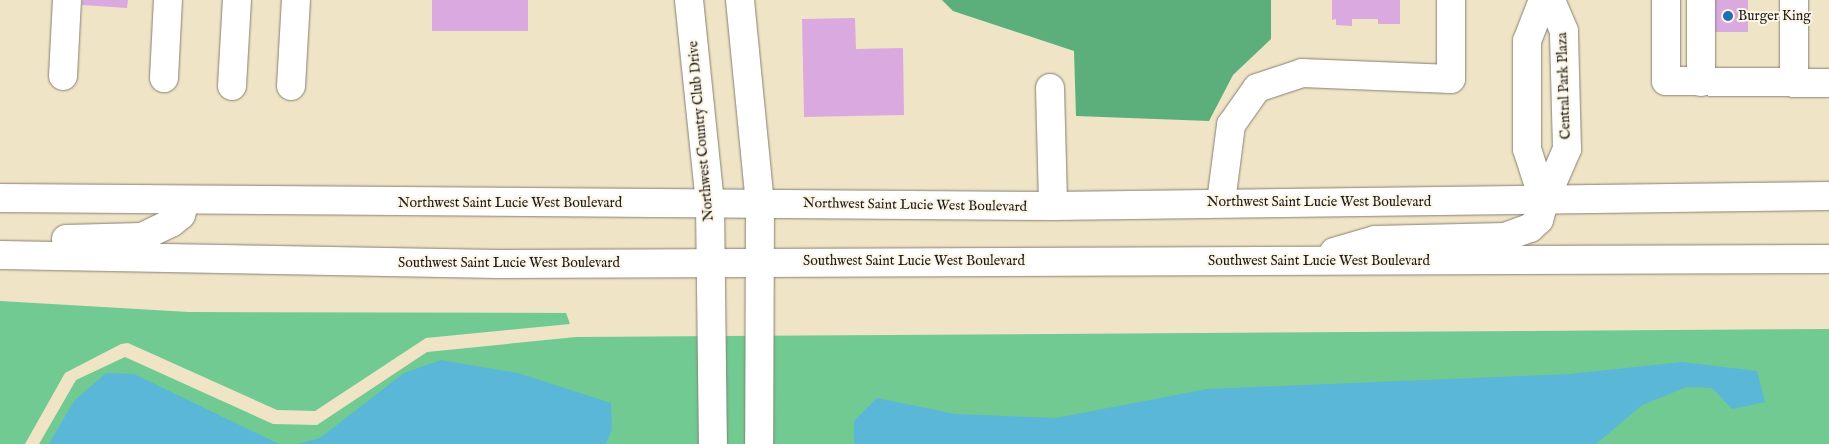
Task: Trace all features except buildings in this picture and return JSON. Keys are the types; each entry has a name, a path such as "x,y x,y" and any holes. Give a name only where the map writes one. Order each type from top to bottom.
{"main road":[{"path":"63,76 67,0"},
{"path":"164,78 168,0"},
{"path":"232,86 237,0"},
{"path":"291,86 296,0"},
{"name":"Northwest Country Club Drive","path":"689,0 710,204 713,444"},
{"path":"740,0 760,203 758,262 759,444"},
{"path":"1221,202 1231,125 1256,88 1302,73 1451,79 1451,0"},
{"path":"1543,0 1527,40 1527,149 1544,202"},
{"name":"Central Park Plaza","path":"1303,261 1375,240 1505,237 1530,228 1539,220 1544,202 1567,149 1564,31 1551,0"},
{"path":"1666,0 1666,81 1829,84"},
{"path":"1700,0 1700,82"},
{"path":"1794,0 1794,82"},
{"path":"1050,88 1053,206"},
{"name":"Northwest Saint Lucie West Boulevard","path":"0,198 185,201 1053,206 1221,202 1544,202 1829,196"},
{"path":"0,237 93,240 142,237 171,223 181,214 185,201"},
{"name":"Southwest Saint Lucie West Boulevard","path":"0,255 500,264 1829,259"}],"green space":[{"path":"942,0 1271,0 1271,39 1233,75 1209,121 1076,116 1074,51 953,11"},
{"path":"0,301 189,312 566,313 570,324 426,338 315,411 277,410 128,343 121,344 65,373 25,444 0,444"},
{"path":"1829,329 1829,444 39,444 76,380 125,357 273,424 317,425 427,352 576,337"}],"water":[{"path":"441,360 518,373 611,403 612,429 606,444 298,444 320,438 404,373"},
{"path":"1682,362 1757,371 1765,402 1732,409 1712,388 1687,387 1642,405 1596,444 854,444 854,421 877,398 955,414 1056,418 1207,389 1570,374"},
{"path":"106,373 134,374 279,444 49,444 74,401"}],"place":[{"name":"Burger King","path":"1728,16"}]}
